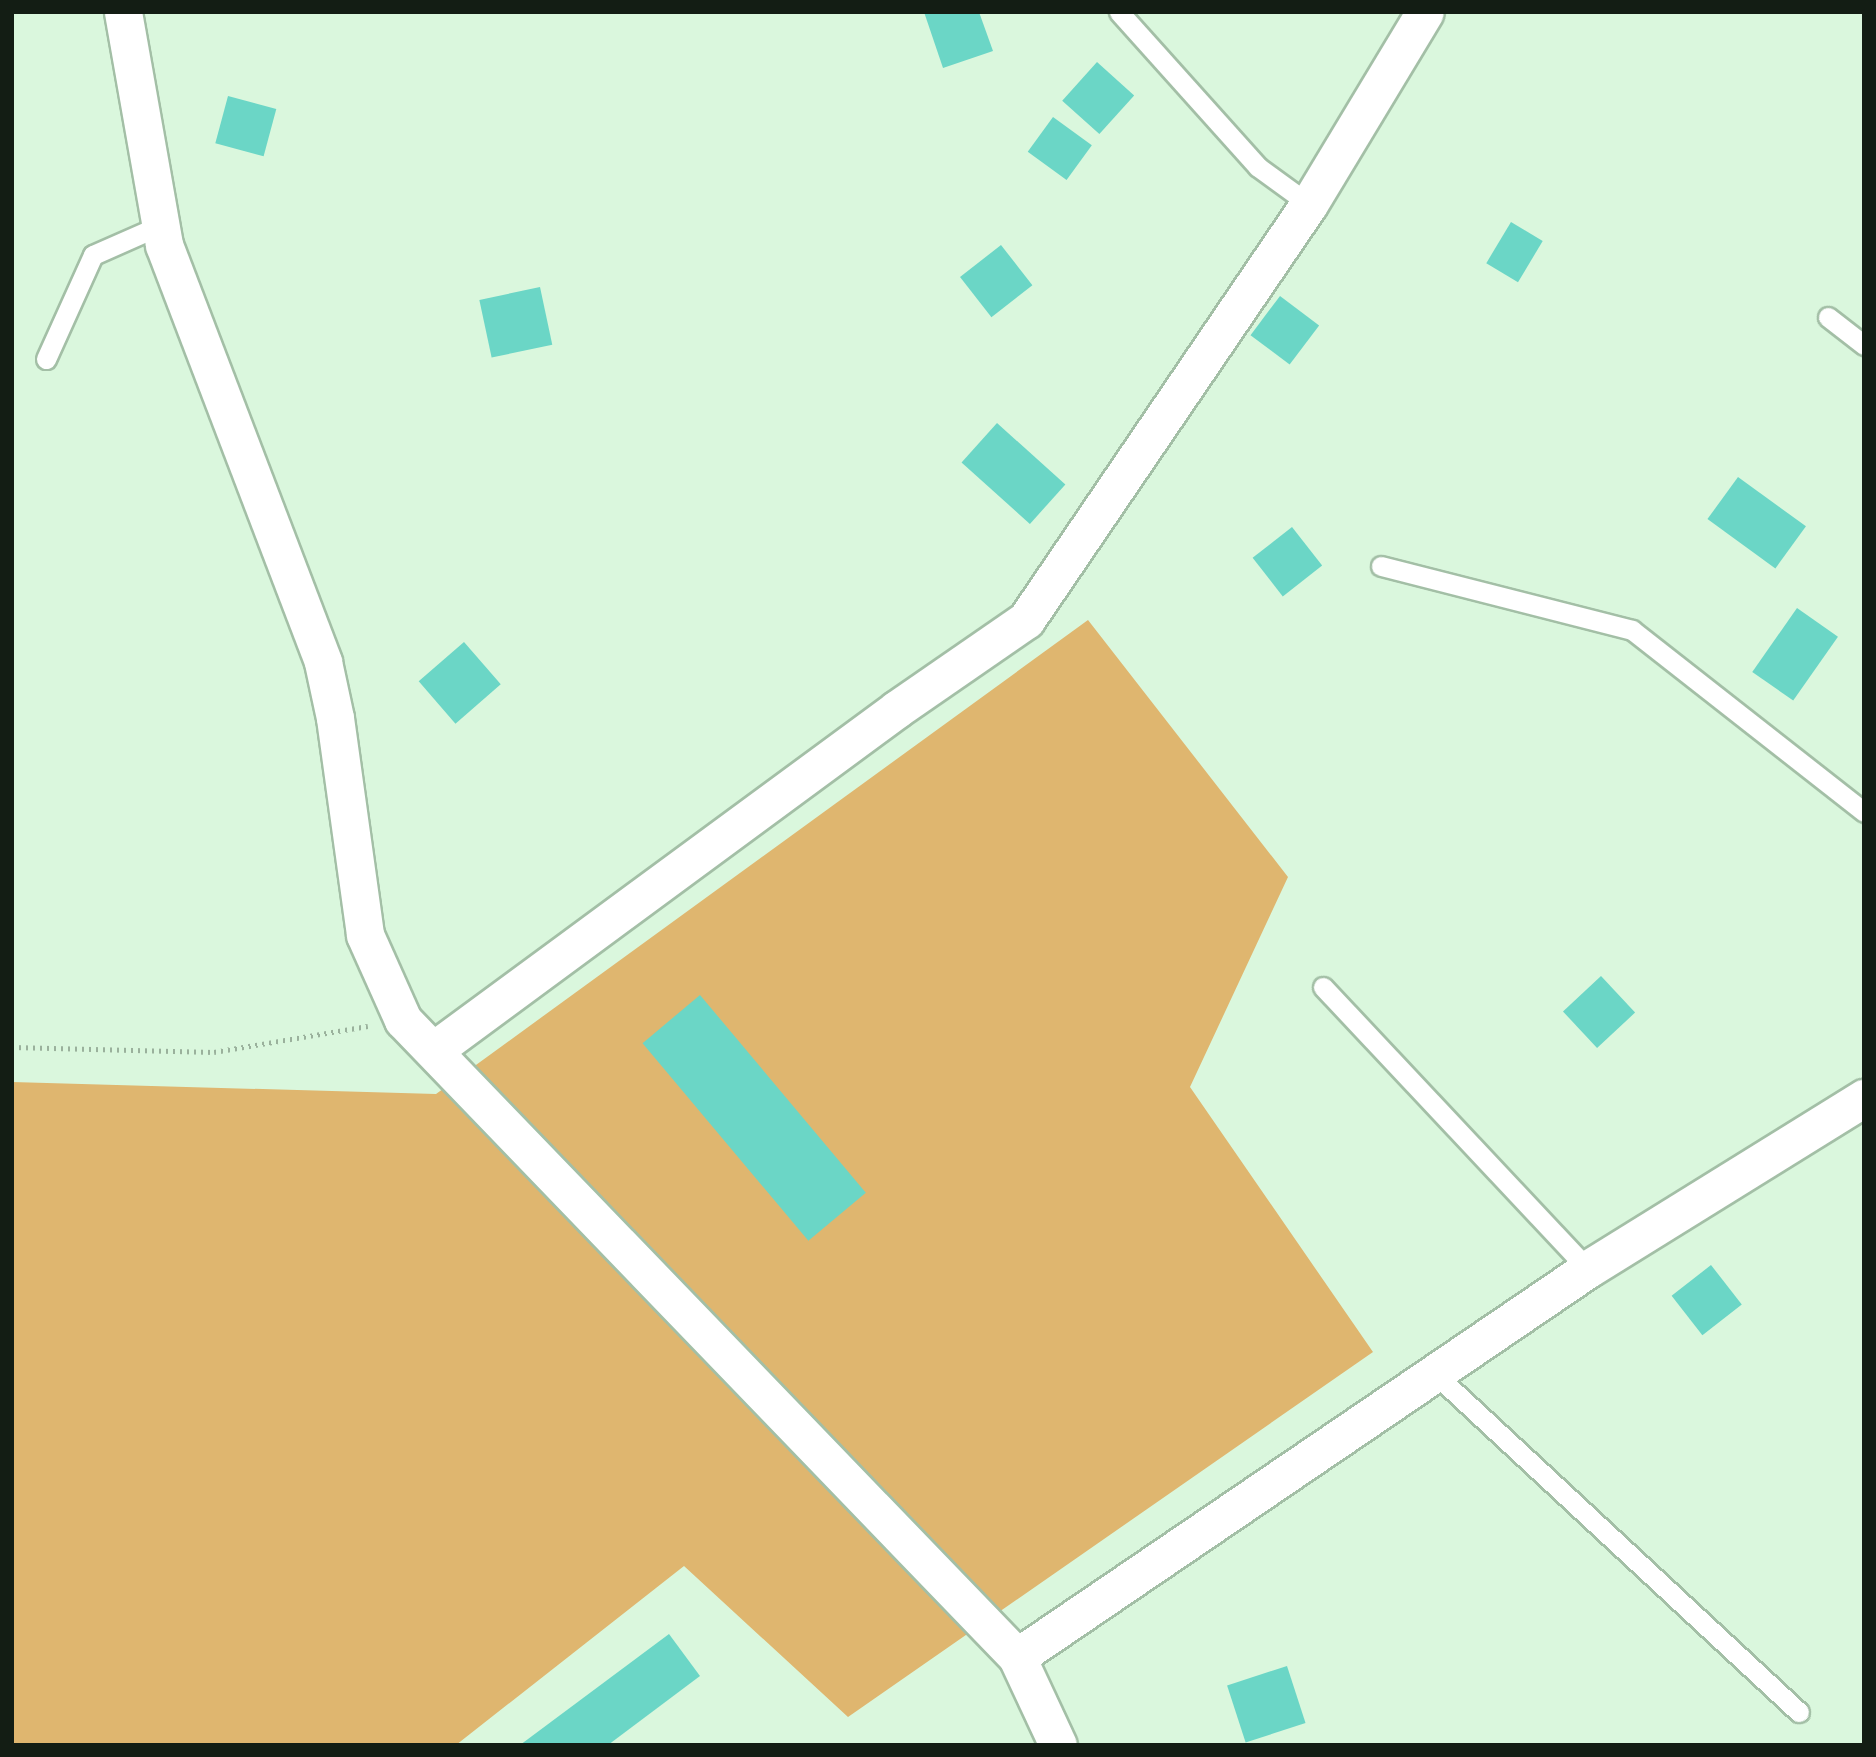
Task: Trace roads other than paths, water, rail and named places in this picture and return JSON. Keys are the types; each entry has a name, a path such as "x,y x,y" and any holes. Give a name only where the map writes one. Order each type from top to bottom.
{"street":[{"path":"123,12 164,245 323,662 335,718 365,935 403,1020 434,1049 1017,1657 1058,1745"},
{"path":"434,1049 897,709 1026,620 1309,204 1425,12"},
{"path":"1017,1657 1588,1269 1864,1098"}],"lane":[{"path":"1119,12 1258,167 1309,204"},
{"path":"46,359 93,255 161,225"},
{"path":"1828,317 1864,345"},
{"path":"1381,566 1632,630 1864,811"},
{"path":"1323,987 1588,1269"},
{"path":"1434,1373 1799,1712"}]}
